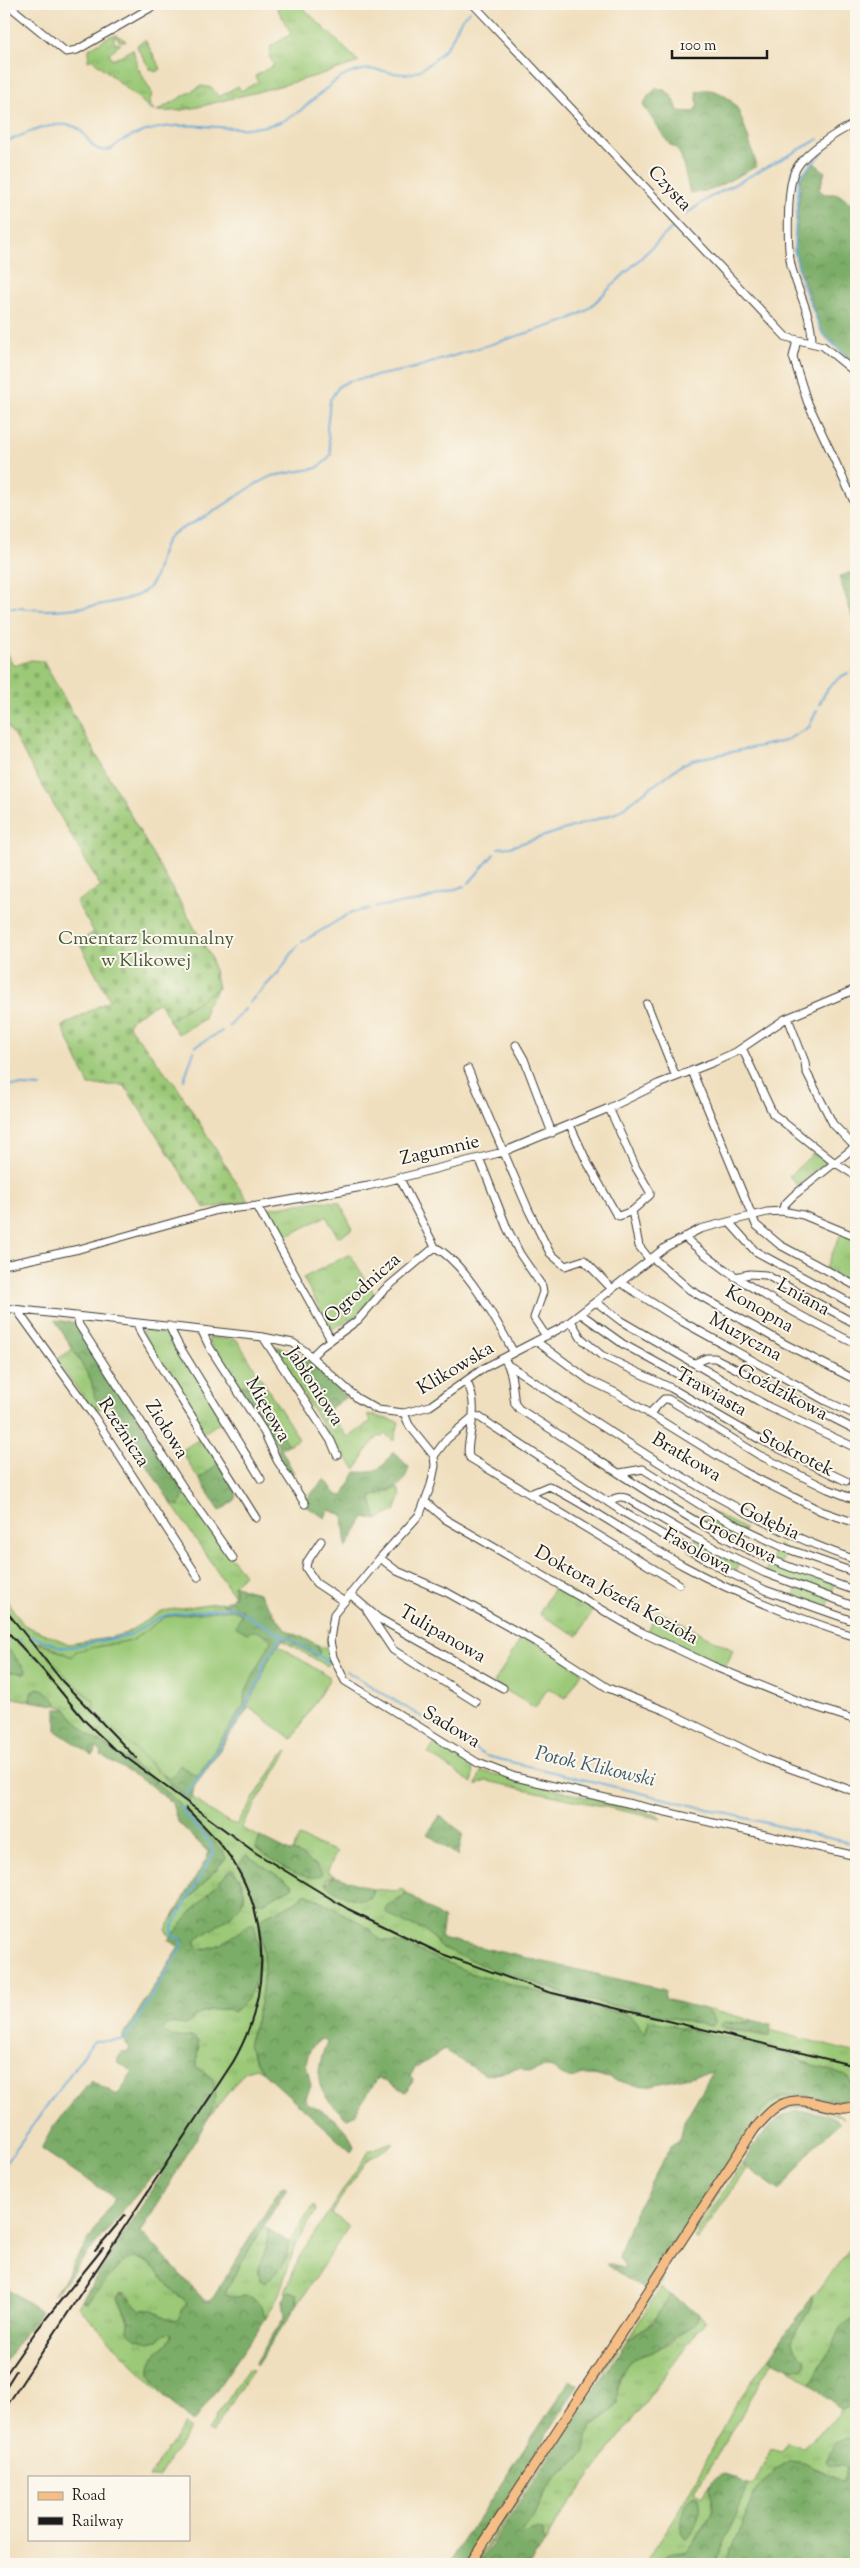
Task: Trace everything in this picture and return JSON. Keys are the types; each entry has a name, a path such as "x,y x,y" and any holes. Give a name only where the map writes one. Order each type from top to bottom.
{"main road":[{"path":"470,2564 755,2128 774,2109 791,2101 815,2101 848,2109 855,2106"}],"street":[{"path":"7,4 66,52 77,50 157,4"},
{"name":"Czysta","path":"473,4 786,337 823,346 856,373"},
{"path":"812,342 812,325 791,265 787,243 794,172 813,150 856,123"},
{"path":"798,340 793,357 807,401 856,506"},
{"name":"Zagumnie","path":"4,1265 80,1249 218,1210 257,1206 480,1160 552,1133 692,1071 742,1048 788,1018 856,989"},
{"path":"647,1004 676,1077"},
{"path":"788,1018 805,1062 806,1071 833,1124 856,1146 793,1196 784,1205 782,1211 803,1215 856,1237"},
{"path":"516,1045 524,1059 552,1133"},
{"path":"742,1048 773,1114 856,1176"},
{"path":"468,1070 503,1152 550,1253 565,1266 584,1260 612,1289"},
{"path":"692,1071 756,1225 780,1245 856,1286"},
{"path":"570,1125 587,1162 616,1214 619,1216 632,1211 650,1195 650,1192 636,1168 609,1108"},
{"path":"480,1160 511,1236 520,1254 542,1286 543,1292 534,1318 546,1336"},
{"path":"399,1178 435,1246 449,1257 468,1277 514,1352"},
{"path":"257,1206 331,1340"},
{"name":"Konopna","path":"632,1211 639,1246 651,1259 690,1290 785,1344 856,1380"},
{"name":"Klikowska","path":"4,1308 262,1337 293,1343 313,1355 366,1404 388,1413 404,1413 430,1406 504,1358 571,1321 651,1259 684,1237 700,1229 752,1216 782,1211"},
{"path":"729,1222 755,1251 856,1306"},
{"name":"Lniana","path":"684,1237 735,1277 801,1316 856,1344"},
{"name":"Ogrodnicza","path":"313,1355 358,1320 384,1290 435,1246"},
{"name":"Lniana","path":"735,1277 750,1274 766,1275 856,1324"},
{"name":"Muzyczna","path":"621,1282 683,1322 826,1401 856,1415"},
{"name":"Goździkowa","path":"596,1302 621,1322 769,1407 856,1448"},
{"name":"Rzeźnicza","path":"17,1310 80,1395 198,1577"},
{"path":"582,1314 623,1344 723,1399"},
{"name":"Ziołowa","path":"77,1316 79,1325 186,1492 233,1558"},
{"name":"Trawiasta","path":"571,1321 581,1338 601,1355 671,1388 759,1439 846,1481"},
{"path":"138,1323 141,1334 256,1518"},
{"path":"170,1326 178,1344 261,1479"},
{"name":"Miętowa","path":"202,1331 210,1348 264,1432 277,1460 305,1504"},
{"name":"Jabłoniowa","path":"262,1337 288,1380 331,1441 337,1455"},
{"path":"536,1342 589,1380 650,1414 769,1486 821,1511 856,1523"},
{"name":"Gołębia","path":"504,1358 514,1387 515,1404 520,1409 620,1473 742,1546 786,1566 856,1591"},
{"name":"Goździkowa","path":"695,1363 707,1358 715,1358 856,1430"},
{"name":"Bratkowa","path":"508,1365 586,1416 714,1494 795,1537 856,1560"},
{"path":"404,1413 409,1425 434,1456 447,1439 474,1416 471,1391 466,1381"},
{"name":"Stokrotek","path":"650,1414 664,1399 668,1398 759,1455 828,1489 856,1500"},
{"name":"Fasolowa","path":"474,1416 467,1454 475,1463 679,1584"},
{"name":"Grochowa","path":"474,1416 479,1417 609,1503 676,1544 765,1590 856,1622"},
{"name":"Sadowa","path":"434,1456 434,1466 426,1502 420,1514 343,1601 334,1614 330,1640 335,1663 344,1681 486,1768 516,1777 856,1856"},
{"name":"Gołębia","path":"620,1473 643,1469 718,1516 794,1552 856,1574"},
{"name":"Fasolowa","path":"530,1494 550,1486 684,1565 724,1586 776,1610 856,1637"},
{"name":"Grochowa","path":"609,1503 612,1499 626,1498 696,1538 765,1574 856,1607"},
{"name":"Doktora Józefa Kozioła","path":"426,1502 445,1519 639,1631 713,1666 806,1704 856,1720"},
{"path":"321,1541 307,1562 306,1568 316,1583 343,1601"},
{"path":"380,1558 397,1570 448,1593 541,1645 608,1688 666,1711 764,1759 856,1792"},
{"name":"Tulipanowa","path":"350,1594 366,1609 503,1688"},
{"name":"Tulipanowa","path":"366,1609 392,1650 476,1702"}],"green space":[{"path":"275,4 299,4 359,62 327,73 202,106 175,111 157,111 201,86 212,88 219,97 238,86 241,91 258,82 255,76 274,65 269,56 271,46 291,34"},
{"path":"117,35 126,41 119,41 117,36 113,39 115,43 121,44 109,53 113,60 133,49 137,66 152,93 149,105 156,111 153,111 92,59 88,61 89,49 110,36"},
{"path":"145,40 161,69 156,72 150,69 137,47 138,44"},
{"path":"657,88 666,91 671,96 678,111 693,112 698,105 696,92 701,90 712,90 726,97 737,108 757,166 711,190 690,193 681,156 676,148 669,144 643,105 649,95"},
{"path":"813,162 825,172 819,190 825,194 838,194 856,207 856,364 823,335 796,259 794,249 801,178"},
{"path":"851,572 856,586 856,627 839,577"},
{"name":"Cmentarz komunalny w Klikowej","path":"4,649 14,666 31,660 43,661 211,957 218,988 170,1020 159,1002 132,1019 128,1025 177,1087 248,1201 205,1209 124,1085 89,1085 62,1026 110,1000 79,942 94,932 76,902 101,887 4,719"},
{"path":"218,988 206,1006 204,1019 178,1034 168,1019"},
{"path":"817,1150 828,1161 797,1185 789,1176"},
{"path":"318,1201 339,1202 353,1229 338,1237 326,1216 282,1239 270,1208"},
{"path":"842,1231 856,1237 856,1286 825,1270"},
{"path":"350,1254 375,1295 356,1315 332,1330 303,1278"},
{"path":"55,1320 77,1323 183,1489 183,1498 179,1506 171,1503 107,1403 103,1406 95,1398 91,1380"},
{"path":"141,1330 170,1333 223,1420 204,1433"},
{"path":"208,1337 237,1340 299,1439 288,1445 224,1367"},
{"path":"270,1345 304,1358 346,1397 328,1410 290,1353 277,1355"},
{"path":"73,1349 91,1380 98,1403 103,1406 94,1412 56,1360"},
{"path":"290,1353 307,1381 348,1438 371,1421 368,1414 399,1422 394,1441 385,1434 382,1437 379,1436 368,1448 356,1470 335,1444 277,1355"},
{"path":"243,1385 250,1386 288,1445 281,1449 294,1473 290,1475 277,1454 279,1447 238,1388"},
{"path":"202,1437 219,1463 199,1479 181,1451"},
{"path":"393,1451 409,1467 406,1475 403,1481 395,1488 372,1497 371,1500 377,1520 364,1517 346,1548 343,1515 328,1510 325,1518 306,1506 306,1499 325,1479 337,1495 343,1496 356,1472 368,1472 378,1469 383,1466"},
{"path":"219,1463 237,1495 235,1500 220,1511 199,1479"},
{"path":"398,1488 401,1496 395,1511 377,1520 371,1500 372,1497"},
{"path":"183,1489 244,1575 234,1585 234,1596 171,1503 179,1506"},
{"path":"710,1511 745,1529 738,1544 703,1524"},
{"path":"696,1538 740,1562 735,1575 689,1551"},
{"path":"778,1545 787,1549 781,1564 835,1583 826,1612 793,1601 798,1586 765,1573"},
{"path":"557,1583 595,1606 578,1636 539,1614"},
{"path":"234,1585 259,1593 285,1629 316,1644 320,1653 316,1656 287,1639 282,1640 264,1668 262,1679 249,1699 249,1707 194,1787 192,1799 189,1800 158,1771 170,1779 179,1765 197,1776 244,1696 256,1669 247,1633 236,1627 242,1610 221,1604 232,1599 235,1593"},
{"path":"4,1597 24,1625 69,1644 109,1638 126,1633 162,1611 221,1602 223,1605 229,1604 242,1610 241,1614 232,1609 165,1617 133,1640 100,1646 72,1657 40,1642 68,1678 94,1702 158,1773 189,1800 192,1797 219,1817 236,1825 282,1755 288,1751 241,1828 260,1837 256,1849 273,1859 322,1873 317,1866 293,1851 299,1837 337,1852 327,1872 335,1876 327,1879 325,1884 373,1892 372,1889 397,1891 400,1888 406,1892 405,1896 395,1900 418,1928 424,1929 441,1947 569,1996 711,2026 714,2019 705,2009 752,2020 723,2028 768,2037 770,2030 856,2053 855,2099 846,2104 799,2097 756,2122 772,2103 792,2095 815,2096 840,2101 846,2076 804,2062 789,2053 647,2025 646,2032 643,2031 631,2016 496,1979 481,1977 381,1940 374,1936 371,1929 306,1893 293,1904 267,1915 260,1922 264,1968 261,2000 249,2041 251,2053 263,2072 256,2068 245,2071 209,2117 215,2088 205,2072 197,2067 195,2058 199,2048 193,2037 169,2035 162,2029 166,2023 186,2025 195,2016 205,2012 228,2009 233,2012 246,1998 253,1986 258,1974 259,1963 250,1924 216,1946 202,1949 196,1946 195,1940 225,1920 244,1899 245,1892 240,1877 210,1892 171,1937 166,1930 172,1919 226,1858 182,1806 141,1770 87,1734 64,1707 56,1705 57,1702 38,1688 31,1692 30,1701 4,1696 4,1672 9,1670 23,1674 26,1670 4,1647","holes":["246,1855 293,1885 264,1902 254,1899"]},
{"path":"232,1609 241,1614 236,1627 247,1633 260,1632 271,1641 248,1686 244,1696 244,1705 197,1776 180,1765 170,1779 158,1771 95,1712 94,1701 68,1678 36,1642 72,1657 76,1651 133,1640 165,1617"},
{"path":"658,1611 733,1650 724,1671 646,1635"},
{"path":"329,1629 331,1661 327,1666 282,1640 287,1639 316,1656 320,1650 316,1644 326,1649"},
{"path":"523,1635 582,1672 566,1698 548,1688 535,1708 494,1683"},
{"path":"278,1645 330,1678 292,1739 247,1706 262,1679 264,1668"},
{"path":"4,1647 13,1654 26,1670 26,1673 4,1672"},
{"path":"38,1688 44,1690 57,1702 56,1705 30,1701 31,1692"},
{"path":"56,1709 65,1709 87,1733 141,1770 182,1806 224,1852 226,1858 172,1919 207,1858 208,1852 177,1821 172,1803 150,1785 101,1755 102,1752 97,1748 92,1755 56,1731"},
{"path":"436,1742 473,1767 472,1783 428,1753"},
{"path":"481,1771 657,1815 661,1819 487,1781 476,1785"},
{"path":"440,1816 463,1833 458,1856 427,1834"},
{"path":"260,1837 290,1852 293,1851 319,1869 322,1873 321,1875 306,1877 289,1870 256,1848"},
{"path":"246,1855 293,1885 292,1887 264,1902 257,1902 239,1864"},
{"path":"232,1868 241,1882 244,1894 242,1903 236,1912 196,1940 196,1946 202,1949 216,1946 250,1924 254,1924 259,1960 254,1984 242,2004 233,2012 228,2009 206,2011 195,2015 193,2020 186,2025 173,2023 163,2026 162,2029 169,2035 194,2037 198,2041 197,2067 213,2079 216,2097 209,2117 141,2232 205,2301 211,2301 280,2189 284,2187 287,2189 242,2262 225,2295 253,2298 259,2304 266,2318 194,2422 163,2393 150,2374 150,2365 155,2355 168,2343 172,2335 169,2332 158,2340 149,2342 135,2338 128,2330 129,2321 118,2297 122,2293 141,2310 151,2310 177,2321 187,2303 174,2292 151,2265 139,2259 123,2262 87,2302 82,2300 162,2174 161,2170 127,2205 54,2295 115,2198 41,2149 53,2127 91,2080 117,2095 133,2072 117,2061 121,2052 128,2051 130,2048 123,2040 123,2036 179,1947 169,1940 193,1910"},
{"path":"335,1876 372,1889 371,1897 360,1900 354,1899 341,1894 325,1884"},
{"path":"406,1892 444,1919 441,1938 665,1990 664,1999 705,2009 716,2022 711,2026 569,1996 549,1987 493,1970 441,1947 424,1929 406,1924 387,1913 388,1905 401,1899"},
{"path":"306,1893 364,1925 381,1940 403,1944 481,1977 496,1979 631,2016 643,2031 646,2032 649,2020 789,2053 804,2062 846,2076 850,2079 853,2089 846,2099 842,2100 798,2095 784,2096 775,2100 762,2111 643,2289 606,2264 612,2264 624,2269 624,2265 619,2259 634,2215 670,2147 676,2143 681,2135 684,2121 713,2072 647,2086 593,2075 572,2078 564,2076 550,2067 531,2072 520,2068 486,2075 444,2050 414,2069 411,2076 413,2081 406,2092 385,2080 377,2079 354,2115 347,2118 328,2100 320,2084 320,2066 327,2041 324,2039 320,2040 311,2048 306,2062 311,2086 306,2098 308,2104 336,2121 348,2134 354,2148 351,2152 263,2072 248,2046 261,2000 264,1968 260,1922 267,1915 293,1904"},
{"path":"752,2020 771,2025 770,2036 719,2026 724,2022 749,2023"},
{"path":"800,2105 828,2109 843,2118 820,2110 801,2107 782,2113 770,2122 746,2150 695,2231 689,2235 759,2130 781,2110"},
{"path":"797,2111 826,2115 840,2123 814,2146 780,2191 742,2164 772,2124 779,2118"},
{"path":"392,2142 392,2145 366,2161 331,2213 349,2226 297,2305 298,2298 285,2293 300,2255 369,2151"},
{"path":"742,2164 747,2168 698,2239 694,2237"},
{"path":"314,2205 316,2211 296,2244 279,2294 266,2318 260,2306 242,2296 235,2298 225,2295 235,2273 263,2227 268,2229 268,2234 258,2273 265,2283 288,2257 289,2242"},
{"path":"268,2229 289,2242 289,2248 282,2265 265,2283 260,2280 259,2273 267,2242"},
{"path":"856,2241 856,2317 841,2328 811,2384 787,2367 797,2369 800,2354 794,2349 792,2342 813,2303 813,2296"},
{"path":"130,2258 145,2261 151,2265 175,2293 187,2303 177,2321 151,2310 141,2310 135,2306 126,2294 119,2294 118,2297 135,2338 150,2341 170,2332 172,2335 168,2343 155,2355 150,2370 154,2381 168,2394 175,2405 158,2391 78,2307 82,2300 87,2302 123,2262"},
{"path":"661,2279 663,2279 477,2564 474,2564"},
{"path":"4,2286 41,2311 4,2363"},
{"path":"661,2288 671,2295 666,2303 652,2321 627,2340"},
{"path":"288,2292 297,2294 297,2305 256,2366 255,2363 285,2316 283,2300"},
{"path":"671,2295 699,2314 695,2324 651,2353 636,2357 629,2362 621,2373 618,2382 617,2403 610,2412 593,2425 588,2432 585,2451 552,2482 541,2497 535,2514 521,2532 523,2534 539,2529 542,2532 544,2543 531,2564 479,2564 627,2340 653,2322"},
{"path":"813,2296 813,2303 792,2342 794,2349 804,2358 803,2368 789,2367 768,2358"},
{"path":"699,2314 706,2320 560,2517 544,2543 544,2537 527,2533 523,2534 521,2532 534,2517 547,2489 556,2478 578,2459 583,2451 591,2428 611,2411 622,2374 629,2362 636,2357 655,2351 670,2342 686,2331"},
{"path":"856,2317 856,2406 841,2409 811,2384 841,2328"},
{"path":"768,2358 773,2360 695,2491 703,2496 711,2484 712,2514 686,2551 669,2554 665,2560 655,2559 651,2564 644,2564 681,2508 736,2404"},
{"path":"248,2369 253,2370 212,2433 208,2431 215,2418"},
{"path":"570,2380 578,2385 466,2564 448,2564"},
{"path":"856,2406 856,2439 847,2438 834,2465 843,2465 846,2468 844,2479 841,2481 821,2470 790,2461 775,2471 757,2489 725,2564 715,2564 748,2487 747,2484 751,2486 755,2482 771,2449 782,2452 787,2442 803,2447 839,2415 841,2409"},
{"path":"184,2424 190,2428 160,2476 150,2476"},
{"path":"847,2438 856,2439 856,2564 725,2564 757,2489 774,2471 790,2461 805,2463 841,2481 844,2479 846,2468 843,2465 829,2464 826,2460 835,2443"},
{"path":"724,2474 737,2478 748,2487 715,2564 651,2564 655,2559 665,2560 669,2554 688,2550 713,2510 711,2485"},
{"path":"696,2495 699,2497 698,2519 691,2533 687,2538 684,2538 680,2532 682,2517 686,2506"}],"waterway":[{"path":"4,142 38,129 65,125 78,128 97,148 108,150 132,136 160,128 174,126 254,128 267,126 291,117 337,80 347,75 367,70 399,74 413,73 420,70 442,53 452,39 461,20 470,11"},
{"path":"685,215 707,199 819,139"},
{"path":"825,150 799,178 794,248 801,280 822,333 856,366"},
{"path":"4,608 69,609 114,602 140,594 152,583 164,546 172,534 210,514 256,484 272,476 317,468 326,461 331,454 327,428 330,400 339,386 349,381 411,369 566,321 586,311 674,226"},
{"path":"852,672 856,671"},
{"path":"819,705 830,686 848,673"},
{"path":"498,848 510,847 616,813 680,766 692,760 785,741 809,727 817,710"},
{"path":"469,883 494,854"},
{"path":"375,907 420,901 464,886"},
{"path":"302,942 352,912 370,909"},
{"path":"249,1003 278,973 298,945"},
{"path":"229,1026 245,1009"},
{"path":"196,1046 222,1031"},
{"path":"184,1080 194,1051"},
{"path":"4,1085 41,1087"},
{"name":"Potok Klikowski","path":"31,1636 61,1647 72,1647 130,1635 156,1619 167,1615 232,1607 328,1661"},
{"name":"Potok Klikowski","path":"185,1797 246,1707 249,1698 261,1679 263,1664 282,1635"},
{"name":"Potok Klikowski","path":"346,1671 486,1756 850,1843 856,1842"},
{"name":"Potok Klikowski","path":"4,2165 94,2041 125,2040 181,1948 183,1941 173,1935 172,1928 213,1854 208,1840 183,1812 180,1805"}],"railway":[{"path":"4,1608 62,1681 136,1758"},
{"path":"4,1628 43,1670 85,1721 112,1747 256,1853 348,1909 442,1954 548,1992 856,2066"},
{"path":"4,2410 233,2062 245,2038 254,2013 259,1988 261,1962 260,1937 255,1912 246,1887 229,1855 212,1834 186,1808"},
{"path":"95,2251 125,2215"},
{"path":"4,2377 36,2331 103,2248"},
{"path":"4,2390 16,2371"}]}
